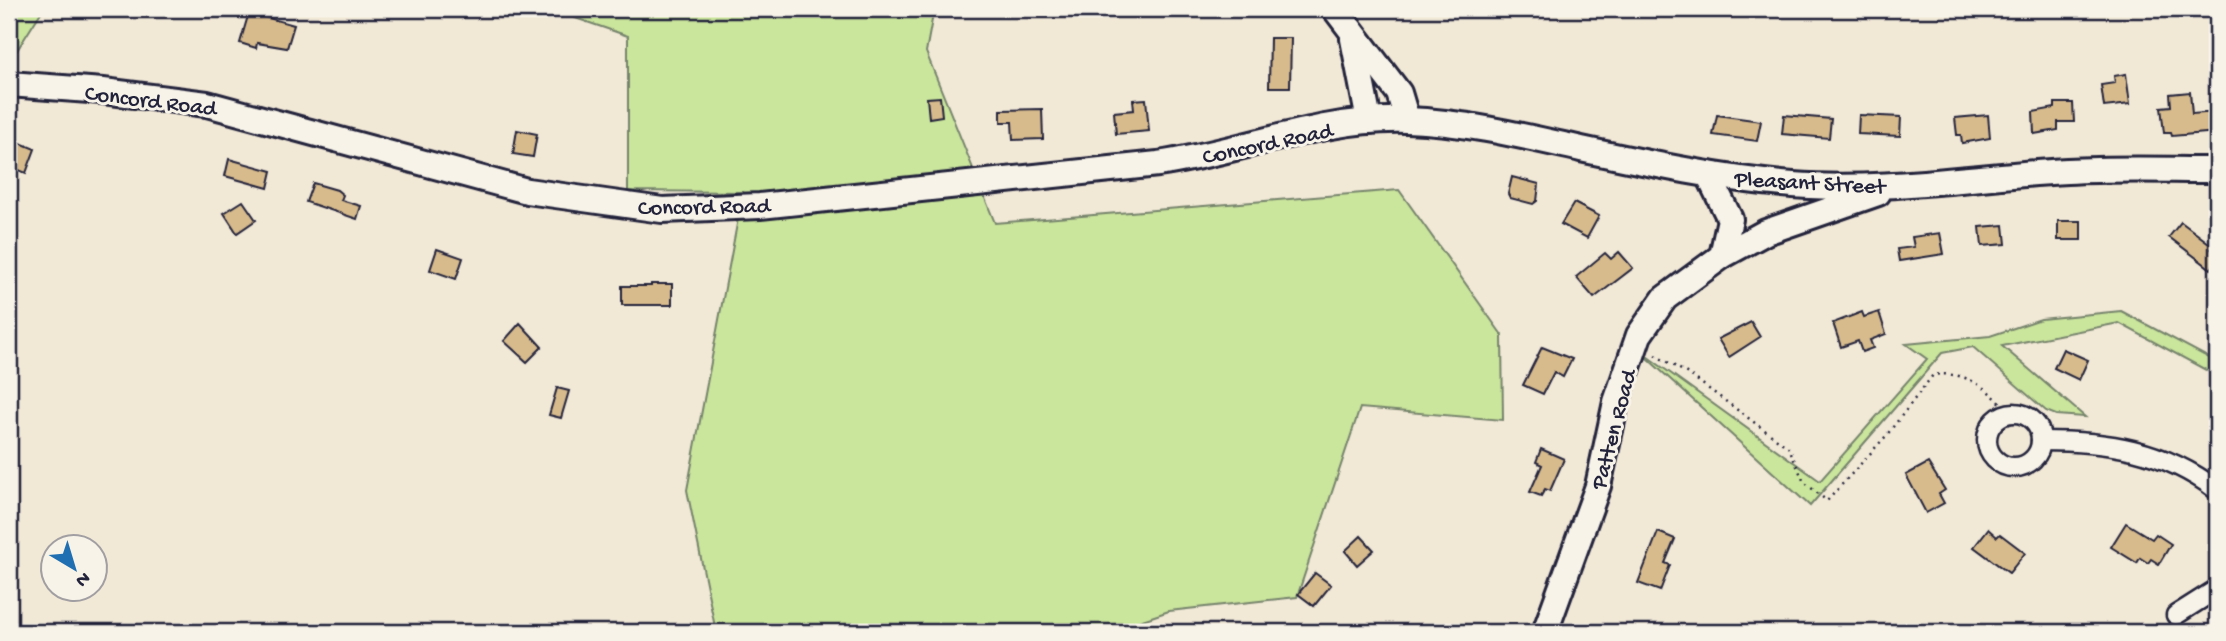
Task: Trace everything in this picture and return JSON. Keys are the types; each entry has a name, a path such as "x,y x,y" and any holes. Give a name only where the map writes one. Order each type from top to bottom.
{"main road":[{"path":"1335,9 1399,93 1407,120"},
{"path":"1351,31 1368,102 1369,121"},
{"name":"Concord Road","path":"9,84 103,91 207,104 527,191 662,210 760,206 1158,164 1280,136 1369,121 1407,120"},
{"name":"Pleasant Street","path":"1407,120 1502,130 1708,174 1795,185 1864,187 2067,171 2217,170"},
{"path":"1708,174 1730,219 1722,256"},
{"name":"Patten Road","path":"1545,632 1598,486 1616,402 1639,335 1665,298 1722,256 1766,232 1902,185"}],"street":[{"path":"2010,414 2019,414 2035,423 2041,440 2035,456 2022,466 2005,466 1998,462 1988,448 1989,431 1994,423 2010,414"},
{"path":"2041,440 2127,446 2172,462 2217,490"},
{"path":"2176,615 2217,589"}],"path":[{"path":"1635,348 1663,358 1690,375 1789,448 1804,482 1827,500 1886,436 1933,375 1953,372 1993,394 2010,414"}],"green space":[{"path":"17,9 43,9 9,63 9,21"},
{"path":"549,9 934,9 926,52 995,223 1399,190 1502,335 1503,420 1360,408 1297,597 1169,611 1107,632 716,632 687,490 743,192 628,191 628,36"},
{"path":"2121,311 2217,362 2217,376 2119,323 2002,346 2085,417 2056,415 2046,411 1973,347 1942,353 1810,506 1637,349 1820,481 1927,359 1906,344 1990,336 2041,319"}],"building":[{"path":"250,9 268,9 265,17 294,25 287,48 257,43 256,48 240,43"},
{"path":"1270,38 1291,38 1290,87 1269,87"},
{"path":"2126,74 2130,104 2104,107 2101,85 2115,83 2114,76"},
{"path":"2190,92 2192,114 2217,112 2217,132 2172,136 2171,133 2164,133 2161,107 2171,106 2170,94"},
{"path":"940,97 942,116 929,118 927,98"},
{"path":"1146,99 1149,131 1116,134 1114,112 1134,110 1133,100"},
{"path":"2055,103 2073,103 2074,122 2058,122 2058,130 2034,134 2033,112 2055,108"},
{"path":"1042,109 1043,139 1013,140 1012,122 1001,122 1001,110"},
{"path":"1717,115 1761,121 1757,141 1713,135"},
{"path":"1784,115 1831,119 1829,138 1782,134"},
{"path":"1859,115 1901,117 1900,136 1858,134"},
{"path":"1988,115 1990,138 1962,143 1961,135 1957,135 1955,118"},
{"path":"517,130 537,134 533,157 513,154"},
{"path":"13,140 35,149 26,173 9,166 9,151"},
{"path":"229,159 272,171 268,188 225,176"},
{"path":"1512,177 1539,184 1537,201 1533,204 1510,198 1508,194"},
{"path":"313,183 337,190 343,195 341,200 361,206 357,219 306,202"},
{"path":"243,201 256,220 237,233 224,213"},
{"path":"1574,203 1599,216 1587,238 1561,224"},
{"path":"2058,221 2081,221 2081,240 2058,240"},
{"path":"2181,222 2213,246 2211,249 2217,254 2217,260 2211,269 2169,237"},
{"path":"2004,225 2006,244 1982,246 1980,227"},
{"path":"1940,233 1944,254 1899,261 1897,249 1914,247 1912,237"},
{"path":"437,249 463,258 456,279 430,270"},
{"path":"1619,252 1633,268 1594,298 1576,277 1605,253 1611,259"},
{"path":"672,284 672,305 622,305 622,286"},
{"path":"1862,312 1864,317 1879,312 1886,334 1870,340 1873,348 1862,352 1858,341 1841,347 1833,323"},
{"path":"1751,322 1760,337 1729,357 1718,339"},
{"path":"520,323 542,347 527,362 504,341"},
{"path":"1542,347 1572,359 1563,377 1554,372 1543,394 1523,385"},
{"path":"2063,349 2088,360 2079,380 2054,368"},
{"path":"557,388 569,391 561,418 549,415"},
{"path":"1541,449 1564,459 1550,491 1545,489 1541,496 1530,492 1542,465 1536,462"},
{"path":"1928,463 1945,490 1939,494 1944,503 1926,513 1906,475"},
{"path":"2126,523 2152,539 2156,534 2171,544 2159,564 2151,559 2148,563 2140,558 2137,563 2111,547"},
{"path":"1988,529 1997,537 2000,534 2025,553 2009,573 1974,547"},
{"path":"1658,532 1675,539 1665,563 1670,565 1660,591 1638,583"},
{"path":"1361,536 1374,550 1357,565 1345,551"},
{"path":"1315,573 1331,585 1314,606 1298,594"}]}
